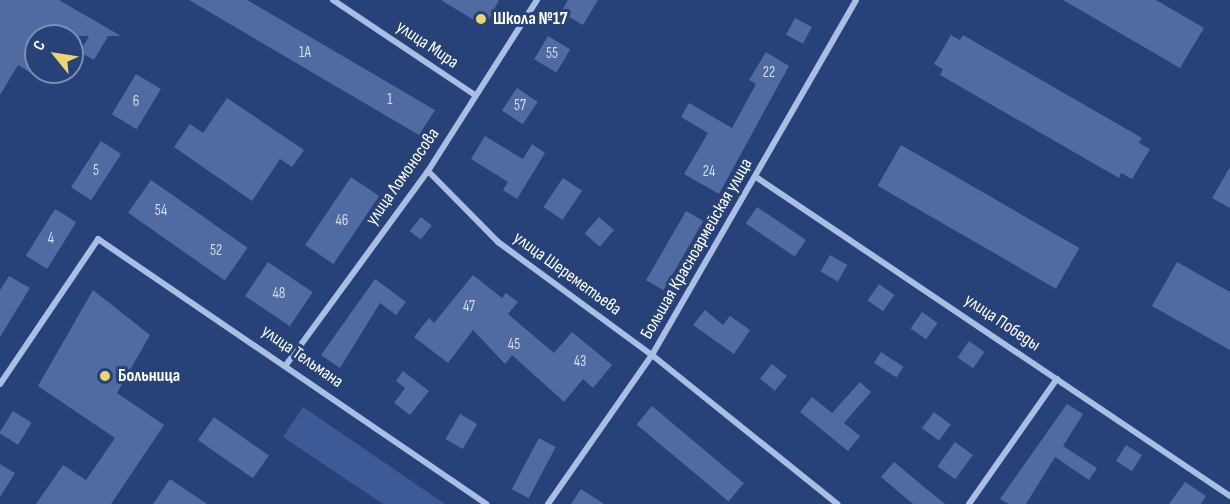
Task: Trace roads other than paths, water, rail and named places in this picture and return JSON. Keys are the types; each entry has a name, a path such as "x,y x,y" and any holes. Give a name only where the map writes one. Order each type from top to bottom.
{"street":[{"name":"улица Мира","path":"333,0 475,95"},
{"name":"улица Ломоносова","path":"286,365 428,171 537,0"},
{"name":"Большая Красноармейская улица","path":"548,504 652,355 856,0"},
{"name":"улица Шереметьева","path":"428,171 498,242 652,355 837,504"},
{"name":"улица Победы","path":"756,177 1230,496"},
{"name":"улица Тельмана","path":"0,384 98,239 286,365 486,504"},
{"path":"969,504 1058,379"}],"place":[{"name":"Школа №17","path":"481,19"},
{"name":"Больница","path":"105,376"}]}
